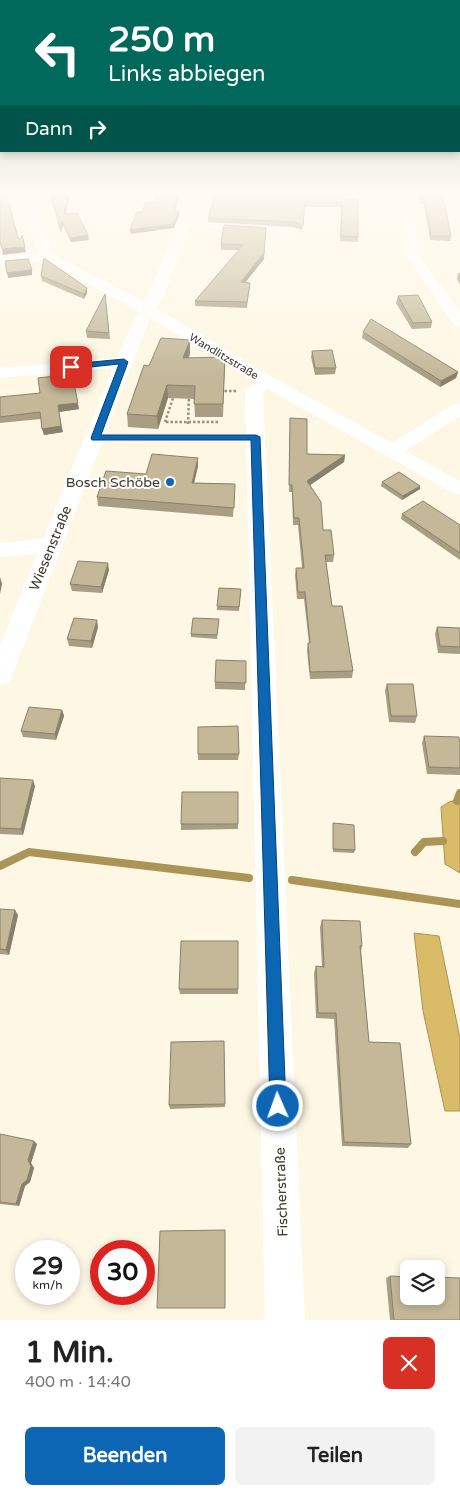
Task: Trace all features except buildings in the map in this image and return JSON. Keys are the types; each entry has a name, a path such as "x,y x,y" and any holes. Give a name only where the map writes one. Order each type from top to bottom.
{"street":[{"path":"0,262 46,256 45,253"},
{"name":"Wiesenstraße","path":"0,676 124,362 146,309 153,303 157,295 173,253"},
{"path":"413,253 413,256 460,323"},
{"name":"Wandlitzstraße","path":"46,256 146,309 261,387 392,452 460,489"},
{"path":"0,373 124,362"},
{"name":"Fischerstraße","path":"261,387 256,430 285,1320"},
{"path":"392,452 460,408"},
{"path":"0,550 50,546"}],"lane":[{"path":"95,438 187,437 256,430"}],"path":[{"path":"217,391 261,387"},
{"path":"161,438 175,390"},
{"path":"187,437 189,391"},
{"path":"163,401 171,402"},
{"path":"166,422 188,422 256,430"}],"shaded area":[{"path":"451,801 460,801 460,873 445,864 441,807"},
{"path":"414,933 439,936 460,1038 460,1111 445,1111 423,1011"}],"waterway":[{"path":"457,801 460,793"},
{"path":"415,852 424,842 443,841"},
{"path":"0,866 29,852 249,878"},
{"path":"292,880 460,904"}],"place":[{"name":"Bosch Schöbe","path":"170,482"}],"route":[{"path":"71,367 124,362 95,438 256,437 278,1106"}]}
